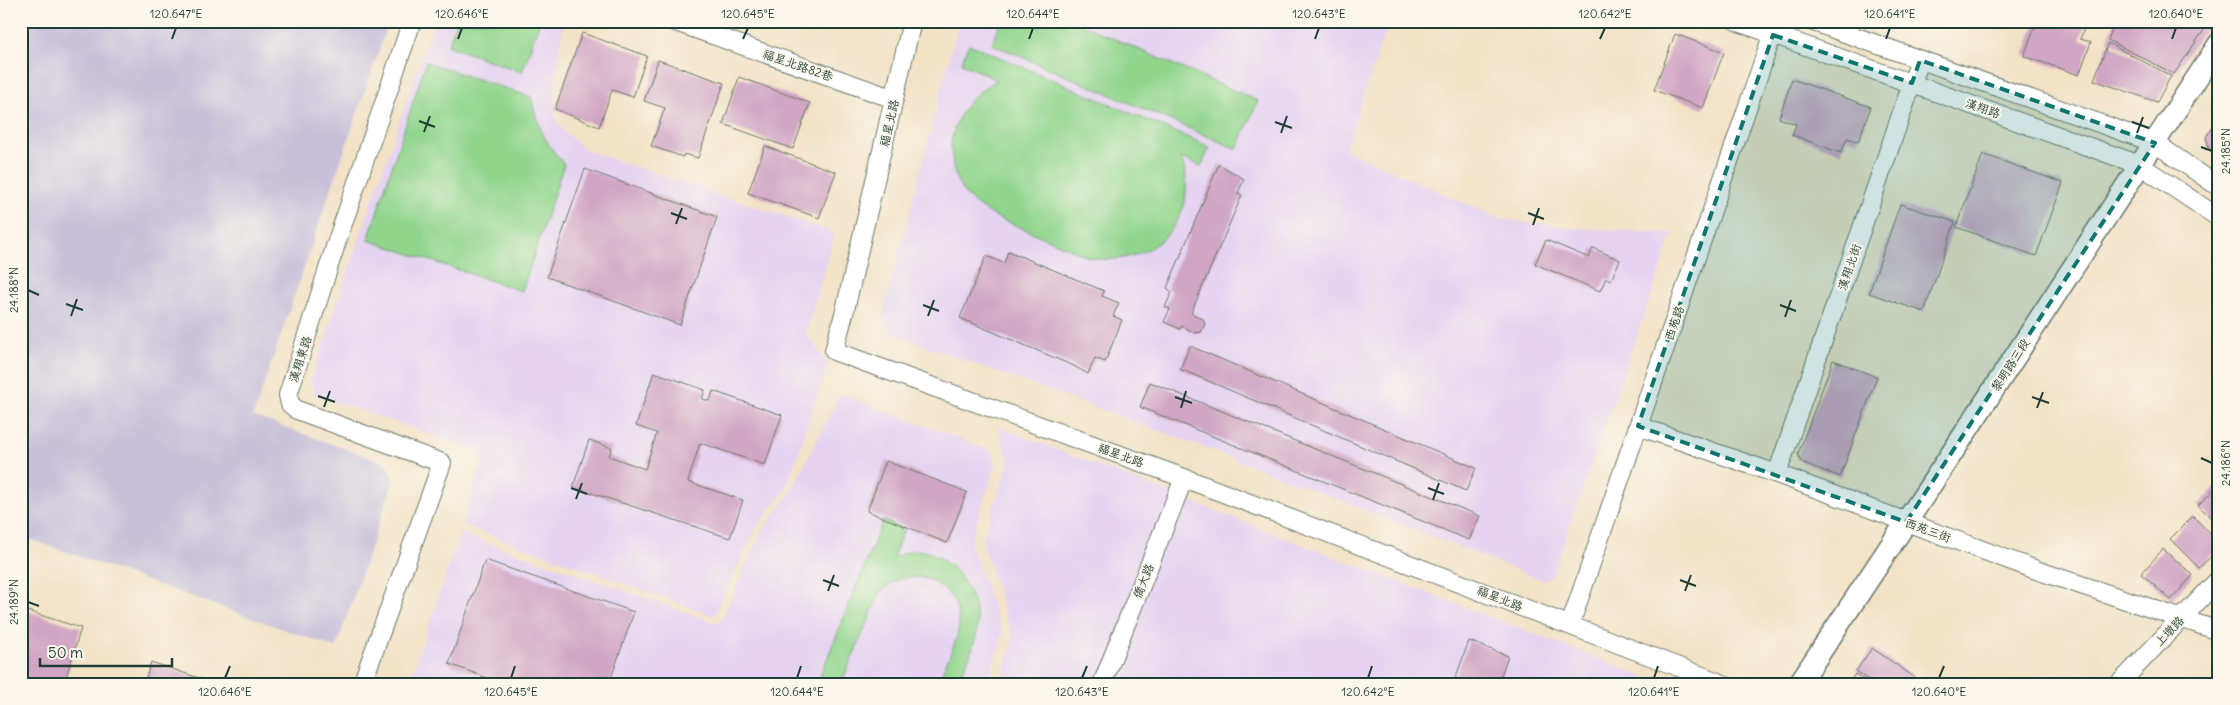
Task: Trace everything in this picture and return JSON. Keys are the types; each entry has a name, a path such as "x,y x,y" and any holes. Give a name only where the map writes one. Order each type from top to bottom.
{"main road":[{"name":"黎明路三段","path":"1799,684 2219,44"}],"street":[{"name":"漢翔東路","path":"362,684 442,462 297,410 290,404 288,395 335,247 412,21"},
{"name":"福星北路82巷","path":"673,21 894,99"},
{"name":"福星北路","path":"912,21 834,351 1184,478 1723,684"},
{"name":"漢翔路","path":"1736,21 1775,28 1912,83 2140,165 2219,218"},
{"name":"漢翔路","path":"1811,21 2155,144 2219,186"},
{"name":"西苑路","path":"1570,625 1775,28"},
{"name":"漢翔北街","path":"1777,474 1920,60"},
{"name":"西苑三街","path":"1638,426 1777,474 2039,571 2219,631"},
{"name":"僑大路","path":"1102,684 1184,478"},
{"name":"上墩路","path":"2119,684 2219,579"}],"highlighted area":[{"path":"1773,35 1912,83 1920,60 2155,143 1906,522 1638,426"}],"shaded area":[{"path":"21,21 389,21 253,416 385,463 394,479 336,648 21,536"},
{"path":"434,21 564,21 555,80 554,116 564,132 587,151 835,233 806,334 828,364 786,489 756,528 714,616 462,524 482,465 479,451 316,395 310,383"},
{"path":"959,21 1389,21 1345,150 1500,219 1570,228 1673,233 1552,576 1542,580 1220,453 893,334 882,318"},
{"path":"840,394 992,451 995,466 970,544 1003,634 987,684 439,684 412,674 460,533 719,624 763,530 791,492"},
{"path":"998,427 1663,684 999,684 1013,640 982,540 1009,463"}],"green space":[{"path":"457,21 540,21 522,72 448,46"},
{"path":"1001,21 1073,21 1258,101 1237,149 992,44"},
{"path":"969,44 1210,147 1201,166 1181,158 1186,180 1185,201 1178,220 1166,236 1150,248 1132,256 1110,259 1088,257 1004,220 980,208 971,200 962,190 956,178 951,145 952,138 958,119 968,104 981,91 997,80 961,63"},
{"path":"426,62 531,97 536,117 543,133 551,148 564,164 522,291 368,240"},
{"path":"883,520 904,529 893,558 915,550 931,553 953,568 969,591 977,617 977,630 972,651 957,684 937,684 959,629 956,608 950,596 941,586 930,580 917,577 904,578 891,583 880,593 841,684 817,684"}],"building":[{"path":"2049,21 2087,22 2080,39 2091,42 2079,75 2024,56 2036,23 2047,27"},
{"path":"2115,21 2210,21 2174,74 2108,40"},
{"path":"582,33 647,56 633,97 612,90 599,127 555,109"},
{"path":"1675,34 1724,52 1703,108 1654,90"},
{"path":"2108,43 2171,76 2157,102 2094,80"},
{"path":"658,60 724,83 698,158 684,154 683,157 651,146 665,108 644,101"},
{"path":"739,77 810,103 793,149 723,124"},
{"path":"1792,79 1871,107 1858,142 1847,138 1841,153 1792,135 1796,124 1779,118"},
{"path":"2219,117 2219,155 2209,148 2206,137"},
{"path":"765,146 836,172 819,218 748,193"},
{"path":"1983,154 2063,183 2036,256 1956,227"},
{"path":"1219,164 1244,179 1238,193 1242,195 1191,313 1203,319 1205,324 1201,332 1195,333 1182,326 1180,329 1164,322 1170,309 1165,307 1172,292 1167,288"},
{"path":"585,169 717,217 680,325 547,277"},
{"path":"1900,204 1955,222 1924,312 1869,293"},
{"path":"1546,240 1589,258 1593,248 1620,260 1611,280 1606,278 1600,291 1535,264"},
{"path":"1008,251 1104,291 1102,296 1119,303 1113,316 1122,320 1105,362 1095,358 1088,374 1074,366 960,318 986,256 1004,263"},
{"path":"1190,346 1476,468 1466,491 1180,369"},
{"path":"1833,360 1877,377 1840,477 1801,462 1798,454"},
{"path":"654,372 705,390 702,399 710,401 713,391 782,415 765,465 700,443 688,482 743,500 730,538 573,487 589,440 612,448 609,456 645,469 657,433 636,426"},
{"path":"1150,382 1480,516 1469,540 1140,407"},
{"path":"886,461 967,492 947,543 867,511"},
{"path":"2219,485 2219,526 2198,505"},
{"path":"2193,516 2219,543 2219,549 2199,568 2170,539"},
{"path":"2163,549 2193,575 2171,600 2141,574"},
{"path":"485,560 634,612 609,684 504,684 449,664"},
{"path":"21,609 81,628 64,684 21,684"},
{"path":"1469,641 1508,656 1498,684 1454,682"},
{"path":"1872,648 1917,679 1914,684 1875,684 1856,671"},
{"path":"151,662 214,683 214,684 144,684"},
{"path":"1855,674 1870,684 1849,684"}]}
